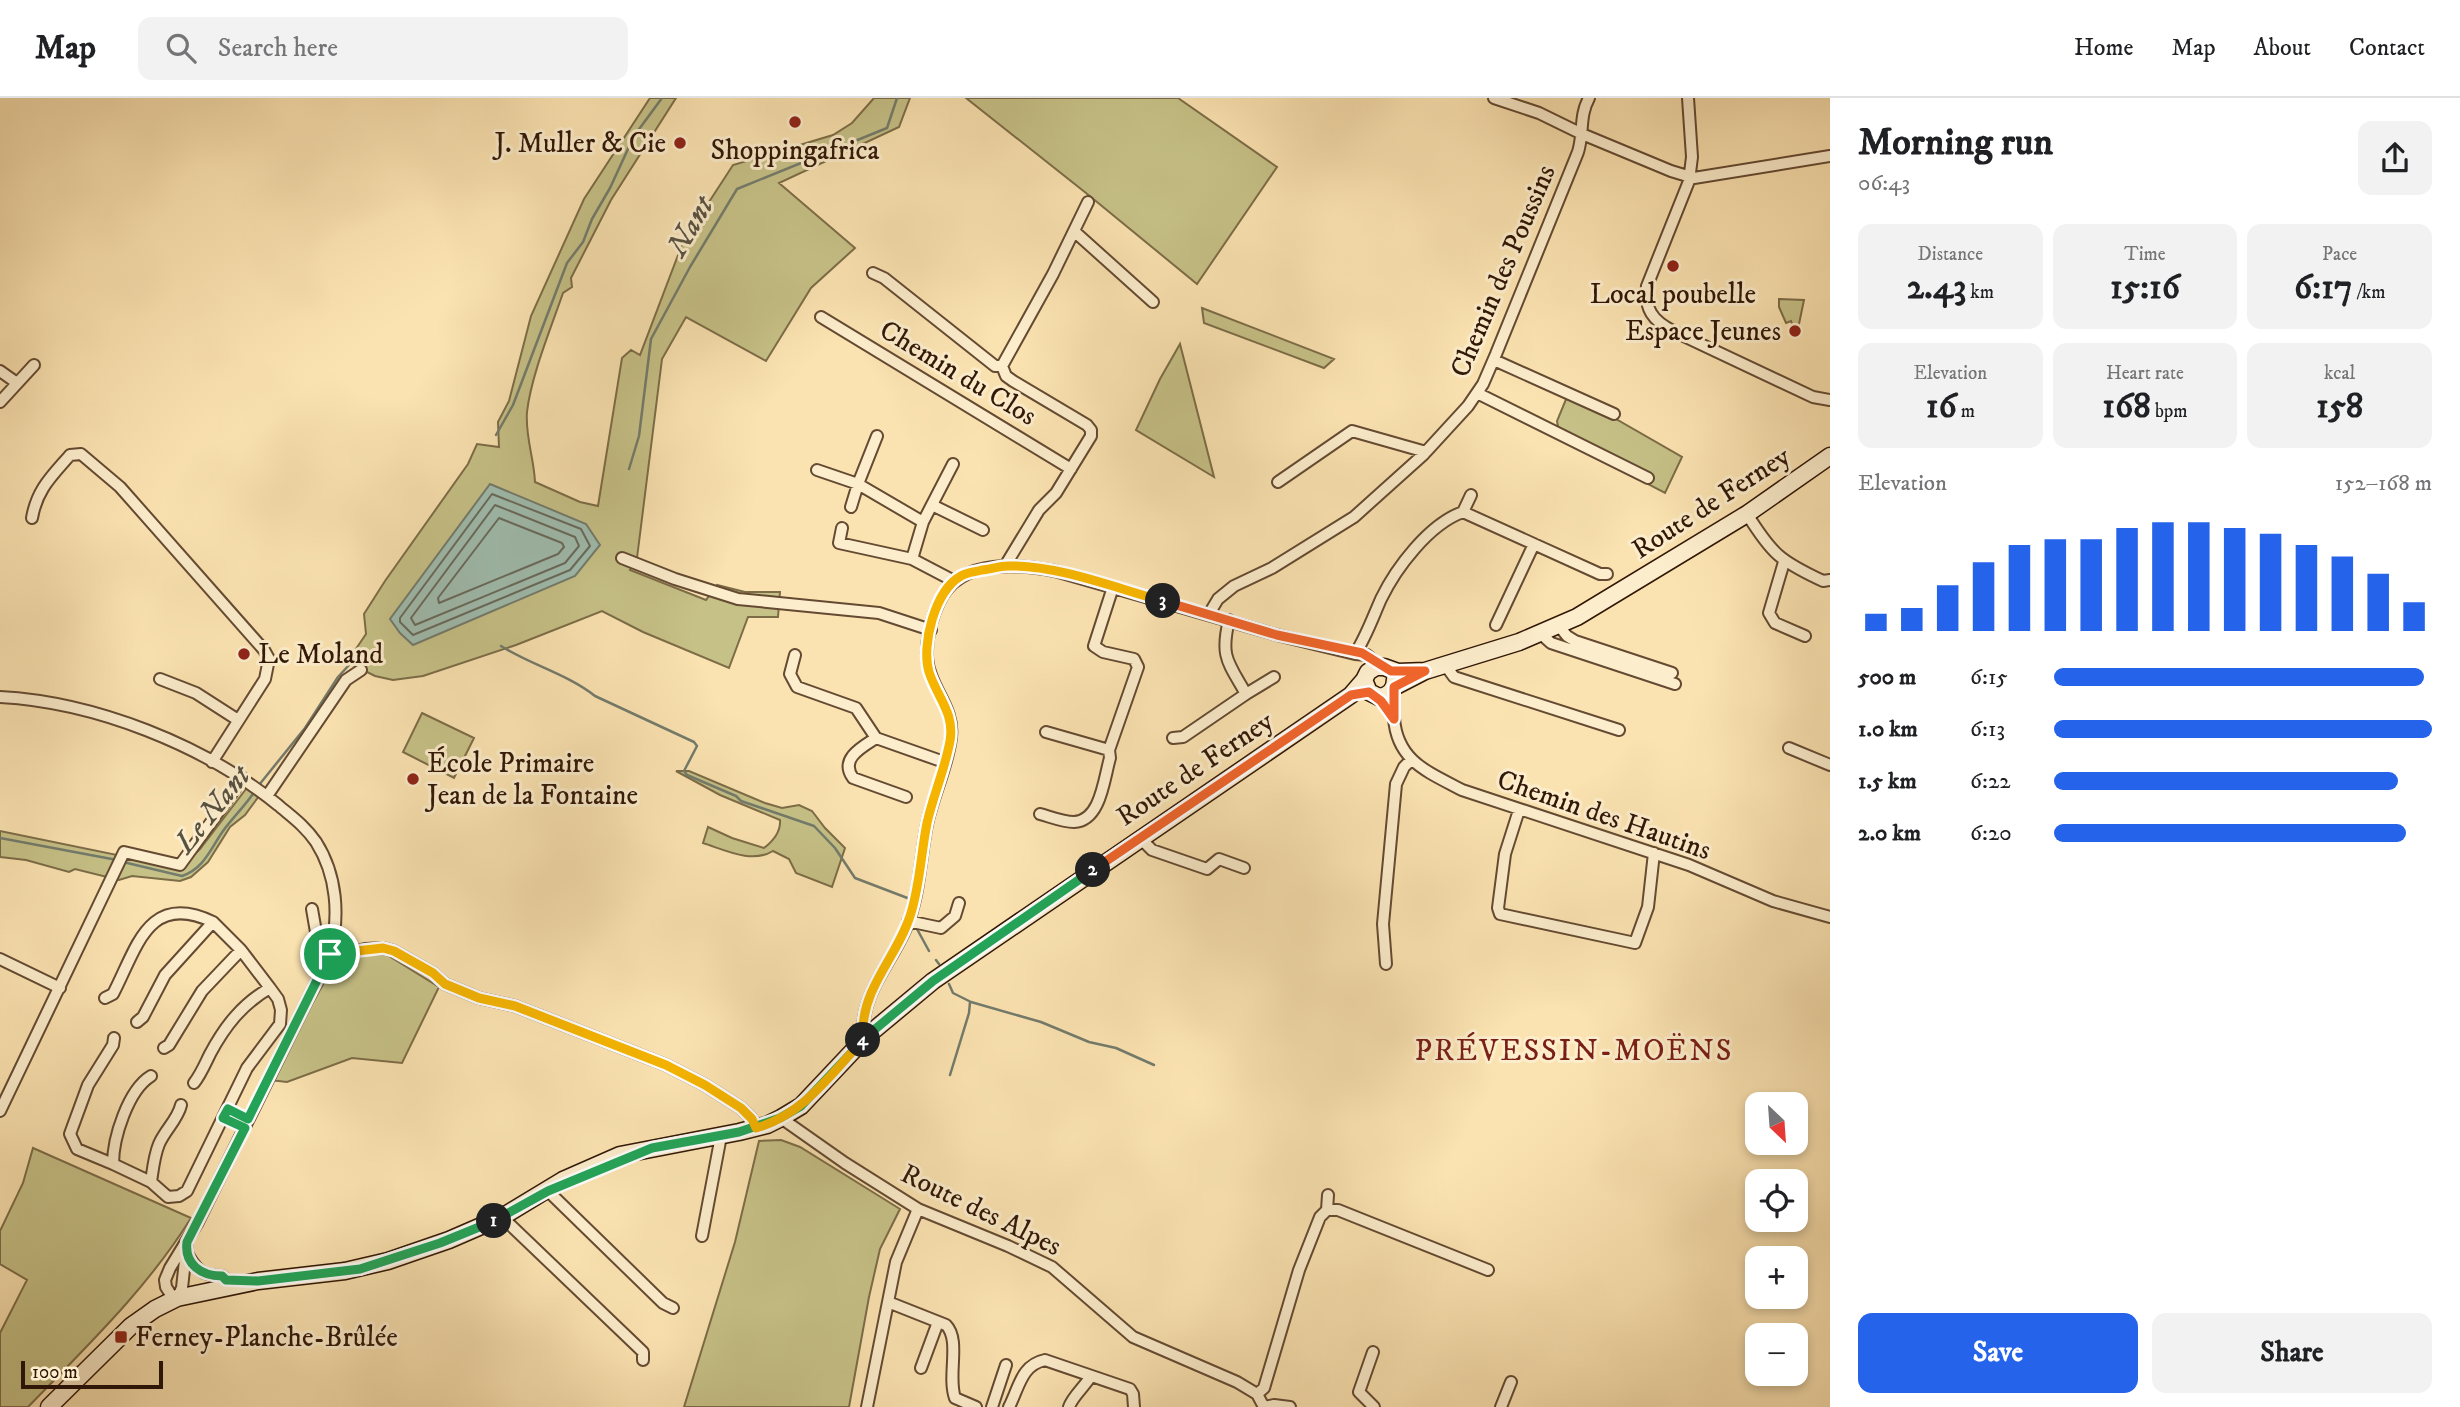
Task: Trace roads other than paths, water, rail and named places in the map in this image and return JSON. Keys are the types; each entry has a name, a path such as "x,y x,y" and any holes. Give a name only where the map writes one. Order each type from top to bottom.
{"main road":[{"name":"Route de Ferney","path":"1368,686 1371,669 1390,679 1425,671 1559,626 1607,600 1747,514 1830,456"},
{"name":"Route de Ferney","path":"1368,686 1383,696 1390,679"},
{"name":"Route de Ferney","path":"258,1281 360,1269 440,1243 502,1217 595,1164 628,1152 721,1136 756,1128 780,1118 811,1097 868,1035 933,981 1140,838 1368,686"},
{"path":"41,1407 91,1352 121,1323 148,1303 226,1280 258,1281"},
{"path":"48,1407 131,1326 176,1293 258,1281"}],"street":[{"path":"1494,98 1539,113 1582,134 1689,177 1718,175 1830,156"},
{"name":"Chemin des Poussins","path":"1209,614 1218,599 1234,586 1272,568 1354,517 1426,452 1477,393 1578,152 1582,134 1581,117 1589,98"},
{"path":"1688,98 1692,157 1689,177 1647,286 1645,299 1650,313 1659,324 1813,397 1830,400"},
{"name":"Chemin du Clos","path":"1002,366 1075,232 1088,202"},
{"path":"1075,232 1153,302"},
{"name":"Chemin du Clos","path":"873,273 884,278 995,366 1002,366"},
{"name":"Chemin du Clos","path":"821,317 1071,469"},
{"path":"1493,360 1614,414"},
{"path":"0,402 34,365"},
{"name":"Chemin du Clos","path":"1002,366 1006,376 1074,416 1091,430 1087,444 1056,493 1039,510 1005,566"},
{"path":"0,371 17,383"},
{"path":"1477,393 1648,478"},
{"path":"1278,482 1352,431 1426,452"},
{"path":"851,507 877,436"},
{"path":"32,518 38,494 70,455 81,454 120,487 264,650 268,659 265,679 212,762"},
{"path":"912,559 923,522 953,464"},
{"path":"817,470 858,484 923,522"},
{"path":"1355,654 1395,573 1430,533 1463,512 1471,495"},
{"path":"932,505 983,530"},
{"path":"1463,512 1600,574 1607,574"},
{"path":"1747,514 1770,548 1784,562 1823,581 1830,580"},
{"path":"842,528 839,543 912,559 954,581"},
{"path":"1496,625 1534,544"},
{"path":"622,558 675,579 738,598 879,613 930,630"},
{"path":"1784,562 1769,613 1775,623 1805,636"},
{"path":"868,1035 863,1029 863,1014 869,994 893,955 908,921 952,726 929,669 930,630 936,608 954,581 969,573 1005,566 1055,571 1277,635 1367,655 1390,679 1399,741 1411,760 1404,767 1396,784 1383,924 1386,964"},
{"path":"1040,814 1072,822 1091,816 1110,758 1109,750 1138,667 1134,659 1102,652 1094,646 1113,587"},
{"path":"1229,620 1224,643 1226,656 1246,694"},
{"path":"1541,634 1551,643 1674,678 1575,641 1559,626"},
{"path":"1355,654 1364,665 1368,686 1394,719"},
{"path":"795,655 790,674 797,687 856,708 876,738 944,762"},
{"path":"1446,666 1454,677 1619,730"},
{"path":"265,794 346,680 362,670"},
{"path":"1173,737 1183,737 1274,677"},
{"path":"160,679 196,694 238,720"},
{"path":"0,697 58,703 110,717 177,745 248,781 303,824 317,843 335,893 337,918 330,954 187,1247 176,1293"},
{"path":"1046,732 1109,750"},
{"path":"876,738 855,751 849,761 849,772 853,778 906,797"},
{"path":"1789,748 1830,765"},
{"name":"Chemin des Hautins","path":"1411,760 1462,790 1689,864 1773,901 1830,917"},
{"path":"0,1111 122,854 124,852 180,865 248,781"},
{"path":"1519,810 1502,866 1498,908 1500,914 1635,943 1648,907 1654,853"},
{"path":"1140,838 1152,850 1207,869 1219,859 1244,868"},
{"path":"908,921 941,928 956,916 960,903"},
{"path":"312,909 316,932 315,949 319,954 383,948 394,951 433,973 445,984 479,998 515,1006 666,1065 741,1108 752,1119 756,1128"},
{"path":"104,998 113,993 145,931 157,919 180,911 200,915 213,922 241,950 278,999 281,1010 280,1024 247,1068 187,1191 179,1196 168,1196 151,1182 77,1149 70,1134 88,1085 113,1045 114,1038"},
{"path":"137,1022 143,1017 165,975 213,922"},
{"path":"164,1048 169,1045 202,991 241,950"},
{"path":"0,959 60,988"},
{"path":"194,1083 237,1013 257,995 270,988"},
{"path":"113,1164 115,1140 121,1121 144,1080 151,1076"},
{"path":"151,1182 159,1144 181,1105"},
{"path":"226,1114 247,1123"},
{"name":"Route des Alpes","path":"780,1118 918,1209 1052,1267 1133,1337 1237,1382 1257,1394"},
{"path":"702,1236 721,1136"},
{"path":"545,1193 644,1293"},
{"path":"545,1193 663,1303 673,1308"},
{"path":"1328,1195 1328,1210"},
{"path":"867,1407 896,1262 918,1209"},
{"path":"1290,1407 1265,1407 1257,1394 1264,1388 1299,1270 1320,1217 1328,1210 1338,1210 1488,1270"},
{"path":"502,1217 643,1352 643,1360"},
{"path":"187,1247 199,1272 222,1276 226,1280"},
{"path":"176,1293 165,1280 170,1268 187,1247"},
{"path":"888,1302 946,1325 951,1330 951,1380 955,1398 976,1407"},
{"path":"921,1368 938,1322"},
{"path":"1373,1352 1359,1392 1374,1407"},
{"path":"1009,1407 1023,1375 1036,1362 1045,1360 1130,1389 1134,1407"},
{"path":"992,1407 1006,1365"},
{"path":"1069,1407 1071,1399 1080,1394 1091,1376"},
{"path":"1501,1407 1511,1382"}],"water":[{"path":"490,484 586,524 600,545 575,576 413,645 390,619"}],"waterway":[{"name":"Nant","path":"496,435 513,405 567,263 583,242 634,136 662,98"},
{"name":"Nant","path":"629,469 639,436 651,339 737,189 887,128 897,98"},
{"path":"501,646 595,696 694,742 697,746 684,771 687,775 736,796 741,801 814,826 835,848 855,878 910,899"},
{"name":"Le Nant","path":"259,785 305,728 338,677 361,652"},
{"name":"Le Nant","path":"123,862 182,876 190,873 206,857 255,791"},
{"name":"Le Nant","path":"0,838 117,860"},
{"path":"917,929 929,951"},
{"path":"936,960 939,964"},
{"path":"949,984 953,993 971,1002 1041,1022 1089,1042 1116,1048 1154,1065"},
{"path":"950,1075 970,1002"}],"place":[{"name":"Shoppingafrica","path":"795,122"},
{"name":"J. Muller & Cie","path":"680,143"},
{"name":"Local poubelle","path":"1673,266"},
{"name":"Espace Jeunes","path":"1795,331"},
{"name":"Le Moland","path":"244,654"},
{"name":"École Primaire Jean de la Fontaine","path":"413,779"},
{"name":"Ferney-Planche-Brûlée","path":"121,1337"}],"district":[{"name":"PRÉVESSIN-MOËNS","path":"1574,1051"}]}
